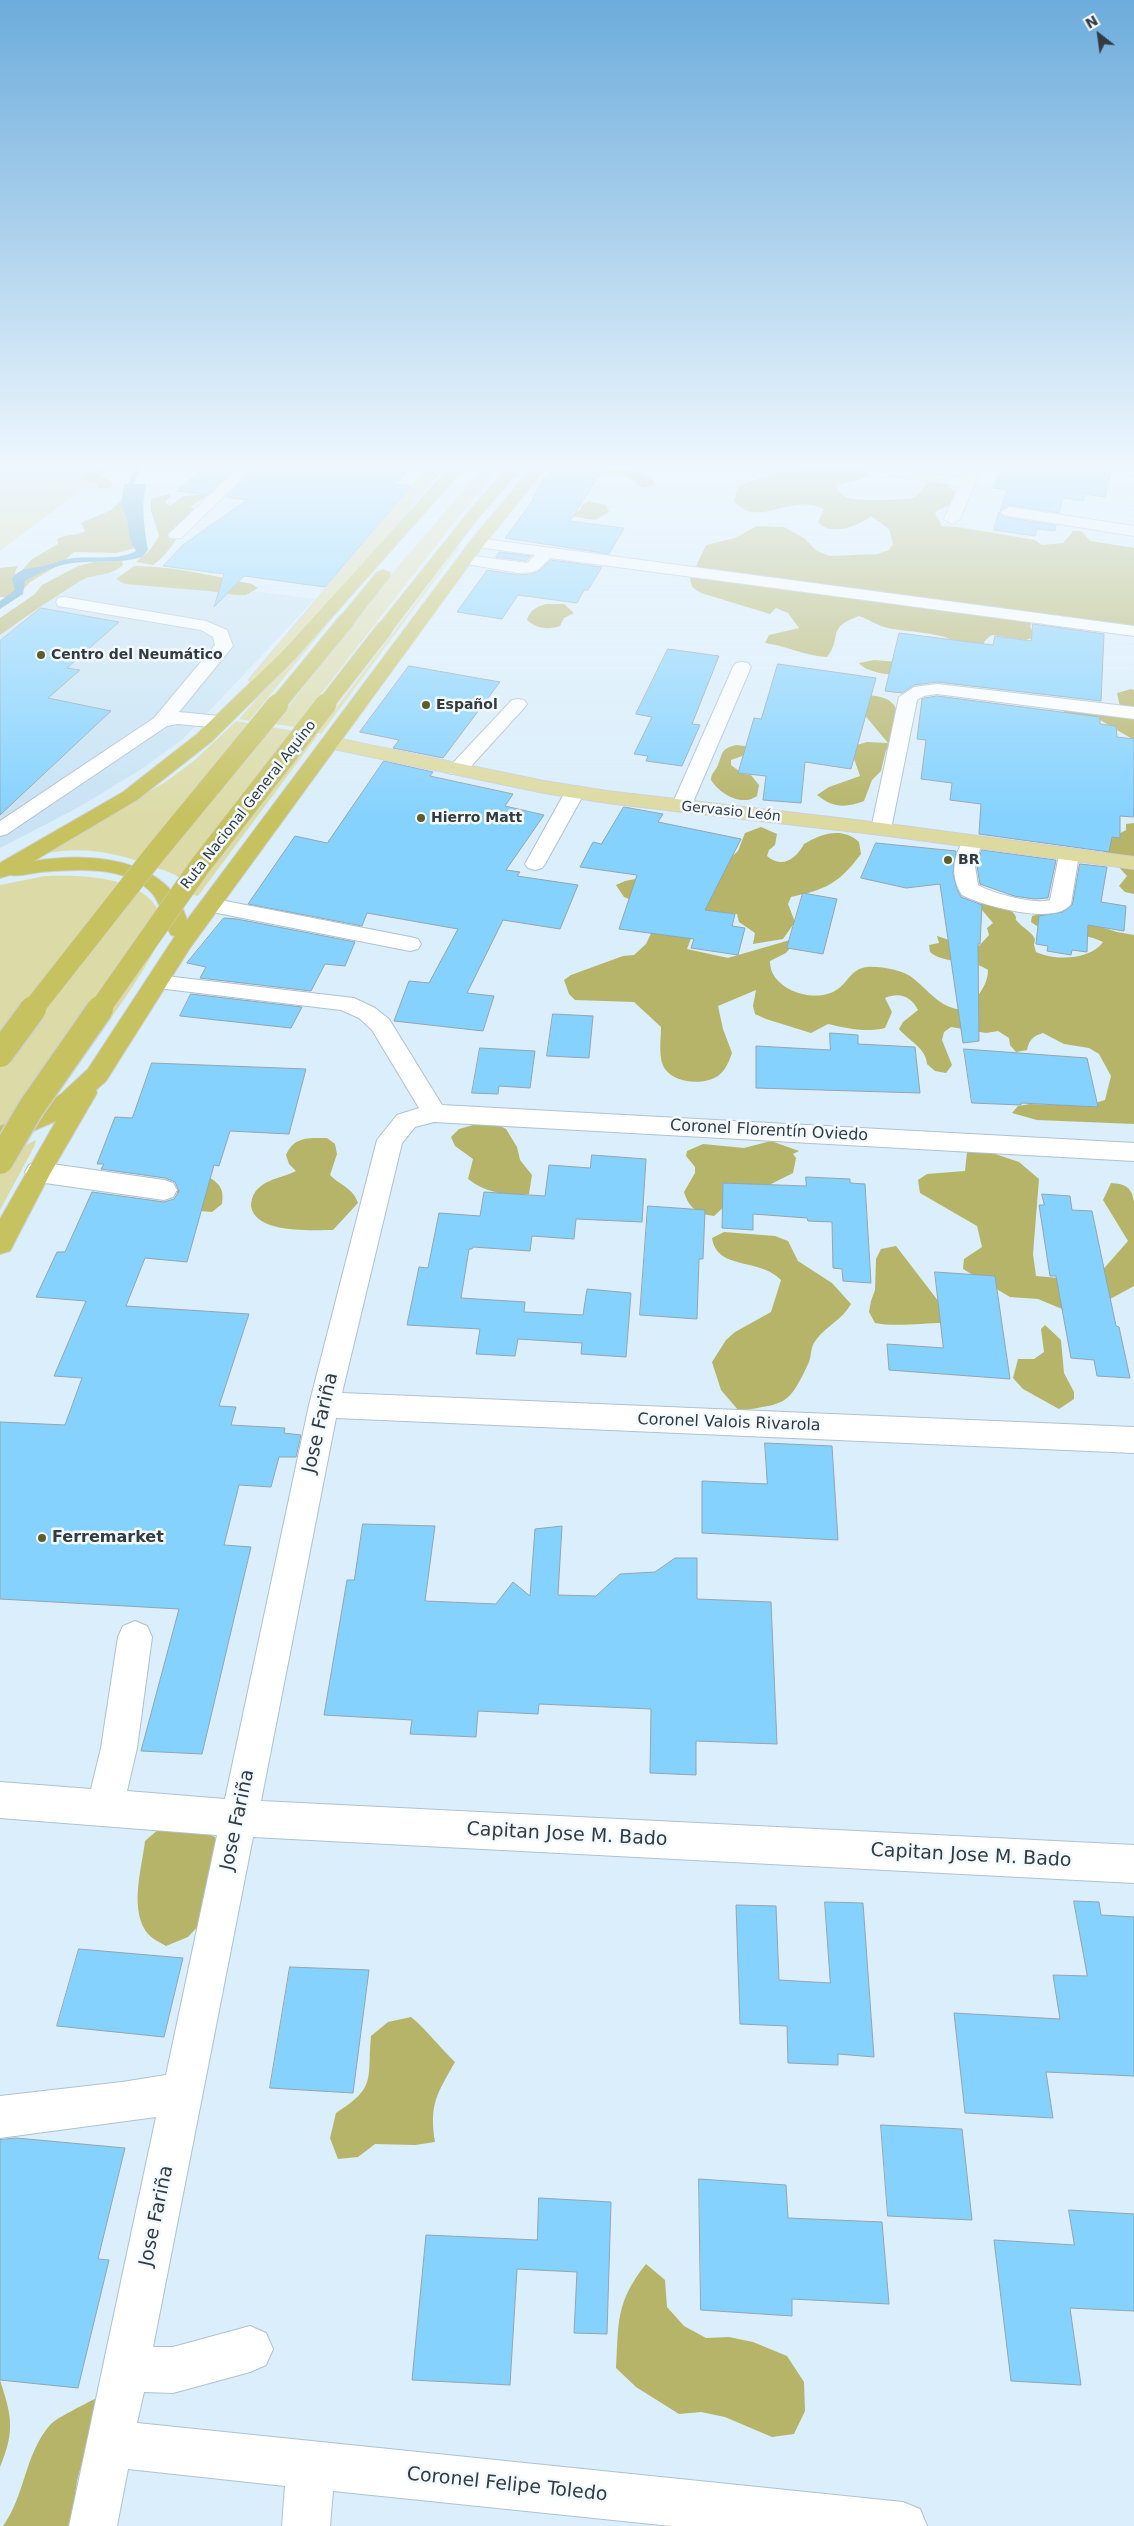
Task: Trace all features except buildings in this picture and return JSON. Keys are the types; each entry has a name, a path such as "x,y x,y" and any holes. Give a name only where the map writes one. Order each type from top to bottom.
{"highway":[{"path":"1,871 130,796 172,766 288,656 354,583"},
{"path":"0,1054 33,1008 148,863 376,583"},
{"name":"Ruta Nacional General Aquino","path":"0,1161 31,1108 200,866 421,583"},
{"name":"Ruta Nacional General Aquino","path":"97,1075 181,944 447,583"},
{"path":"1,871 43,864 79,863 108,866 132,872 155,884 178,913 181,944"},
{"path":"0,1136 38,1120 70,1100 97,1075"},
{"path":"0,1244 38,1172 97,1075"}],"main road":[{"path":"227,715 339,583"},
{"name":"Gervasio León","path":"331,743 456,770 575,792 681,807 881,829 1134,863"}],"street":[{"path":"779,583 1134,630"},
{"path":"0,830 162,722 224,646 222,634 206,626 64,602"},
{"path":"681,807 742,667"},
{"path":"881,829 908,697 920,691 937,689 1134,713"},
{"path":"456,770 518,704"},
{"path":"162,722 178,718 227,715"},
{"path":"535,864 575,792"},
{"path":"972,842 966,860 966,882 970,890 982,896 1042,908 1052,908 1060,904 1069,855"},
{"path":"210,905 410,944"},
{"path":"157,982 346,1003 367,1013 381,1025 420,1117"},
{"name":"Coronel Florentín Oviedo","path":"420,1117 1134,1152"},
{"name":"Jose Fariña","path":"94,2526 324,1405 390,1140 420,1117"},
{"path":"38,1172 164,1190"},
{"name":"Coronel Valois Rivarola","path":"324,1405 1134,1440"},
{"path":"105,1808 119,1748 135,1637"},
{"name":"Capitan Jose M. Bado","path":"0,1800 238,1818 1134,1864"},
{"path":"0,2117 122,2103 183,2092"},
{"path":"126,2369 173,2370 250,2349"},
{"name":"Coronel Felipe Toledo","path":"110,2444 904,2526"},
{"path":"306,2526 311,2465"}],"shaded area":[{"path":"0,583 29,583 23,590 10,598 0,597"},
{"path":"46,583 77,583 0,635 0,618 35,594"},
{"path":"66,583 192,583 315,599 183,739 140,770 81,806 0,848 0,628"},
{"path":"123,583 246,583 258,588 246,595 235,595"},
{"path":"691,583 1134,583 1134,634 1039,621 1032,622 1030,626 1033,634 1032,638 1026,640 992,635 987,639 983,644 980,656 980,684 964,685 919,675 881,673 864,668 859,663 874,660 911,663 956,643 950,639 933,634 884,627 859,616 849,620 838,629 832,650 827,657 811,655 765,643 769,635 799,628 788,613 776,608 770,614 701,593 692,587"},
{"path":"546,604 564,604 574,613 564,618 560,626 551,628 539,627 527,620 534,609"},
{"path":"1131,689 1134,690 1134,740 1100,720 1063,715 1064,711 1072,710 1098,713 1112,711 1120,707 1117,693"},
{"path":"866,695 886,699 896,708 898,722 896,743 886,750 881,771 872,780 864,801 839,806 817,795 829,787 860,776 853,756 853,746 867,742 888,743 863,713"},
{"path":"736,745 745,746 748,750 745,755 731,760 731,765 743,774 751,775 759,785 757,796 751,799 745,800 732,797 720,790 711,780 723,752 727,748"},
{"path":"1134,823 1134,894 1125,892 1119,886 1127,876 1103,850 1111,838 1126,830 1126,824"},
{"path":"761,827 777,834 775,845 769,850 767,856 778,862 788,861 797,854 804,844 832,833 846,834 853,837 859,842 861,854 831,884 791,897 788,904 795,922 783,939 753,944 755,933 739,922 737,914 691,910 693,933 687,949 728,958 790,940 791,947 786,953 770,961 770,965 778,981 796,992 818,996 825,995 842,986 857,970 867,967 878,967 904,973 949,1007 965,1010 984,987 988,970 974,964 943,959 930,952 929,945 939,943 937,936 968,946 979,946 989,935 987,928 993,923 977,904 992,903 1008,908 1015,915 1017,921 1035,939 1036,952 1052,957 1062,958 1081,955 1097,948 1103,942 1094,938 1038,927 1031,922 1032,916 1050,911 1117,932 1134,935 1134,1124 1037,1120 1012,1113 1018,1106 1030,1104 1058,1105 1095,1103 1105,1100 1111,1076 1099,1054 1089,1048 1064,1044 1043,1033 1032,1039 1027,1050 1016,1052 1010,1045 1009,1038 998,1031 986,1033 951,1027 944,1032 942,1040 952,1065 946,1073 935,1071 927,1064 924,1053 899,1029 903,1022 918,1010 912,1001 900,995 885,998 892,1012 885,1028 871,1030 856,1029 828,1024 811,1033 755,1014 753,1006 756,990 718,1006 723,1029 732,1053 721,1074 705,1081 690,1082 676,1078 665,1069 661,1054 661,1027 634,1002 575,1000 569,994 564,980 571,975 623,956 634,955 646,944 656,923 634,901 624,897 616,885 625,881 727,861 738,851 745,833"},
{"path":"484,1122 496,1124 506,1129 517,1147 520,1160 532,1175 529,1194 490,1191 468,1179 473,1159 455,1146 451,1137 459,1129"},
{"path":"313,1138 327,1138 335,1144 337,1154 330,1175 350,1190 358,1203 333,1230 299,1230 273,1226 263,1222 255,1215 251,1206 255,1192 269,1181 296,1171 289,1164 286,1155 296,1142"},
{"path":"771,1141 799,1151 793,1154 796,1158 793,1173 771,1184 733,1185 726,1205 714,1216 698,1212 691,1206 684,1192 695,1173 695,1167 686,1156 687,1151 703,1144 744,1148"},
{"path":"980,1149 1019,1162 1039,1179 1033,1254 1036,1276 1093,1281 1128,1241 1103,1200 1111,1183 1127,1187 1132,1193 1134,1202 1134,1286 1079,1316 1038,1299 1010,1297 963,1269 964,1259 982,1247 977,1226 920,1193 918,1180 927,1174 965,1171 967,1152"},
{"path":"209,1177 219,1185 222,1191 222,1204 212,1212 200,1211 179,1200 177,1191 185,1182"},
{"path":"724,1232 775,1236 788,1241 798,1261 832,1283 851,1304 814,1343 809,1362 796,1388 784,1400 776,1404 739,1411 721,1390 712,1362 726,1340 735,1332 771,1312 781,1280 762,1268 730,1260 722,1255 715,1248 712,1238"},
{"path":"896,1246 939,1302 944,1323 900,1325 875,1323 869,1312 875,1290 876,1259 881,1249"},
{"path":"1045,1325 1061,1340 1064,1373 1074,1392 1074,1399 1059,1409 1023,1389 1013,1378 1018,1359 1034,1359 1044,1352 1041,1329"},
{"path":"160,1828 196,1829 215,1837 218,1905 188,1937 166,1946 149,1935 139,1914 138,1902 139,1877 145,1841"},
{"path":"411,2017 455,2062 439,2091 434,2108 433,2129 435,2142 415,2145 375,2144 358,2157 338,2159 330,2138 336,2113 349,2104 364,2089 369,2073 371,2036 388,2022"},
{"path":"646,2264 665,2280 667,2307 684,2326 706,2338 729,2337 753,2342 787,2356 804,2382 805,2411 794,2434 772,2437 725,2417 701,2412 679,2414 636,2387 616,2368 620,2313 629,2290"},
{"path":"0,2380 9,2414 10,2433 0,2467"},
{"path":"100,2396 77,2481 71,2526 3,2526 16,2502 35,2448 50,2425"}],"green space":[{"path":"358,583 361,583 249,721 239,719"},
{"path":"385,583 407,583 295,727 275,724"},
{"path":"431,583 433,583 321,734 317,733"},
{"path":"236,721 318,735 198,896 193,895 187,885 175,875 129,858 101,852 72,850 43,854 167,781 196,759"},
{"path":"45,876 92,877 124,884 139,891 151,900 159,912 164,925 160,939 133,986 74,1068 46,1101 36,1109 0,1127 0,885"},
{"path":"36,1140 34,1147 0,1210 0,1158"}],"water":[{"path":"13,583 25,583 23,594 0,609 0,601 15,590"}],"place":[{"name":"Centro del Neumático","path":"41,655"},
{"name":"Español","path":"426,705"},
{"name":"Hierro Matt","path":"421,818"},
{"name":"BR","path":"948,860"},
{"name":"Ferremarket","path":"42,1538"}]}
